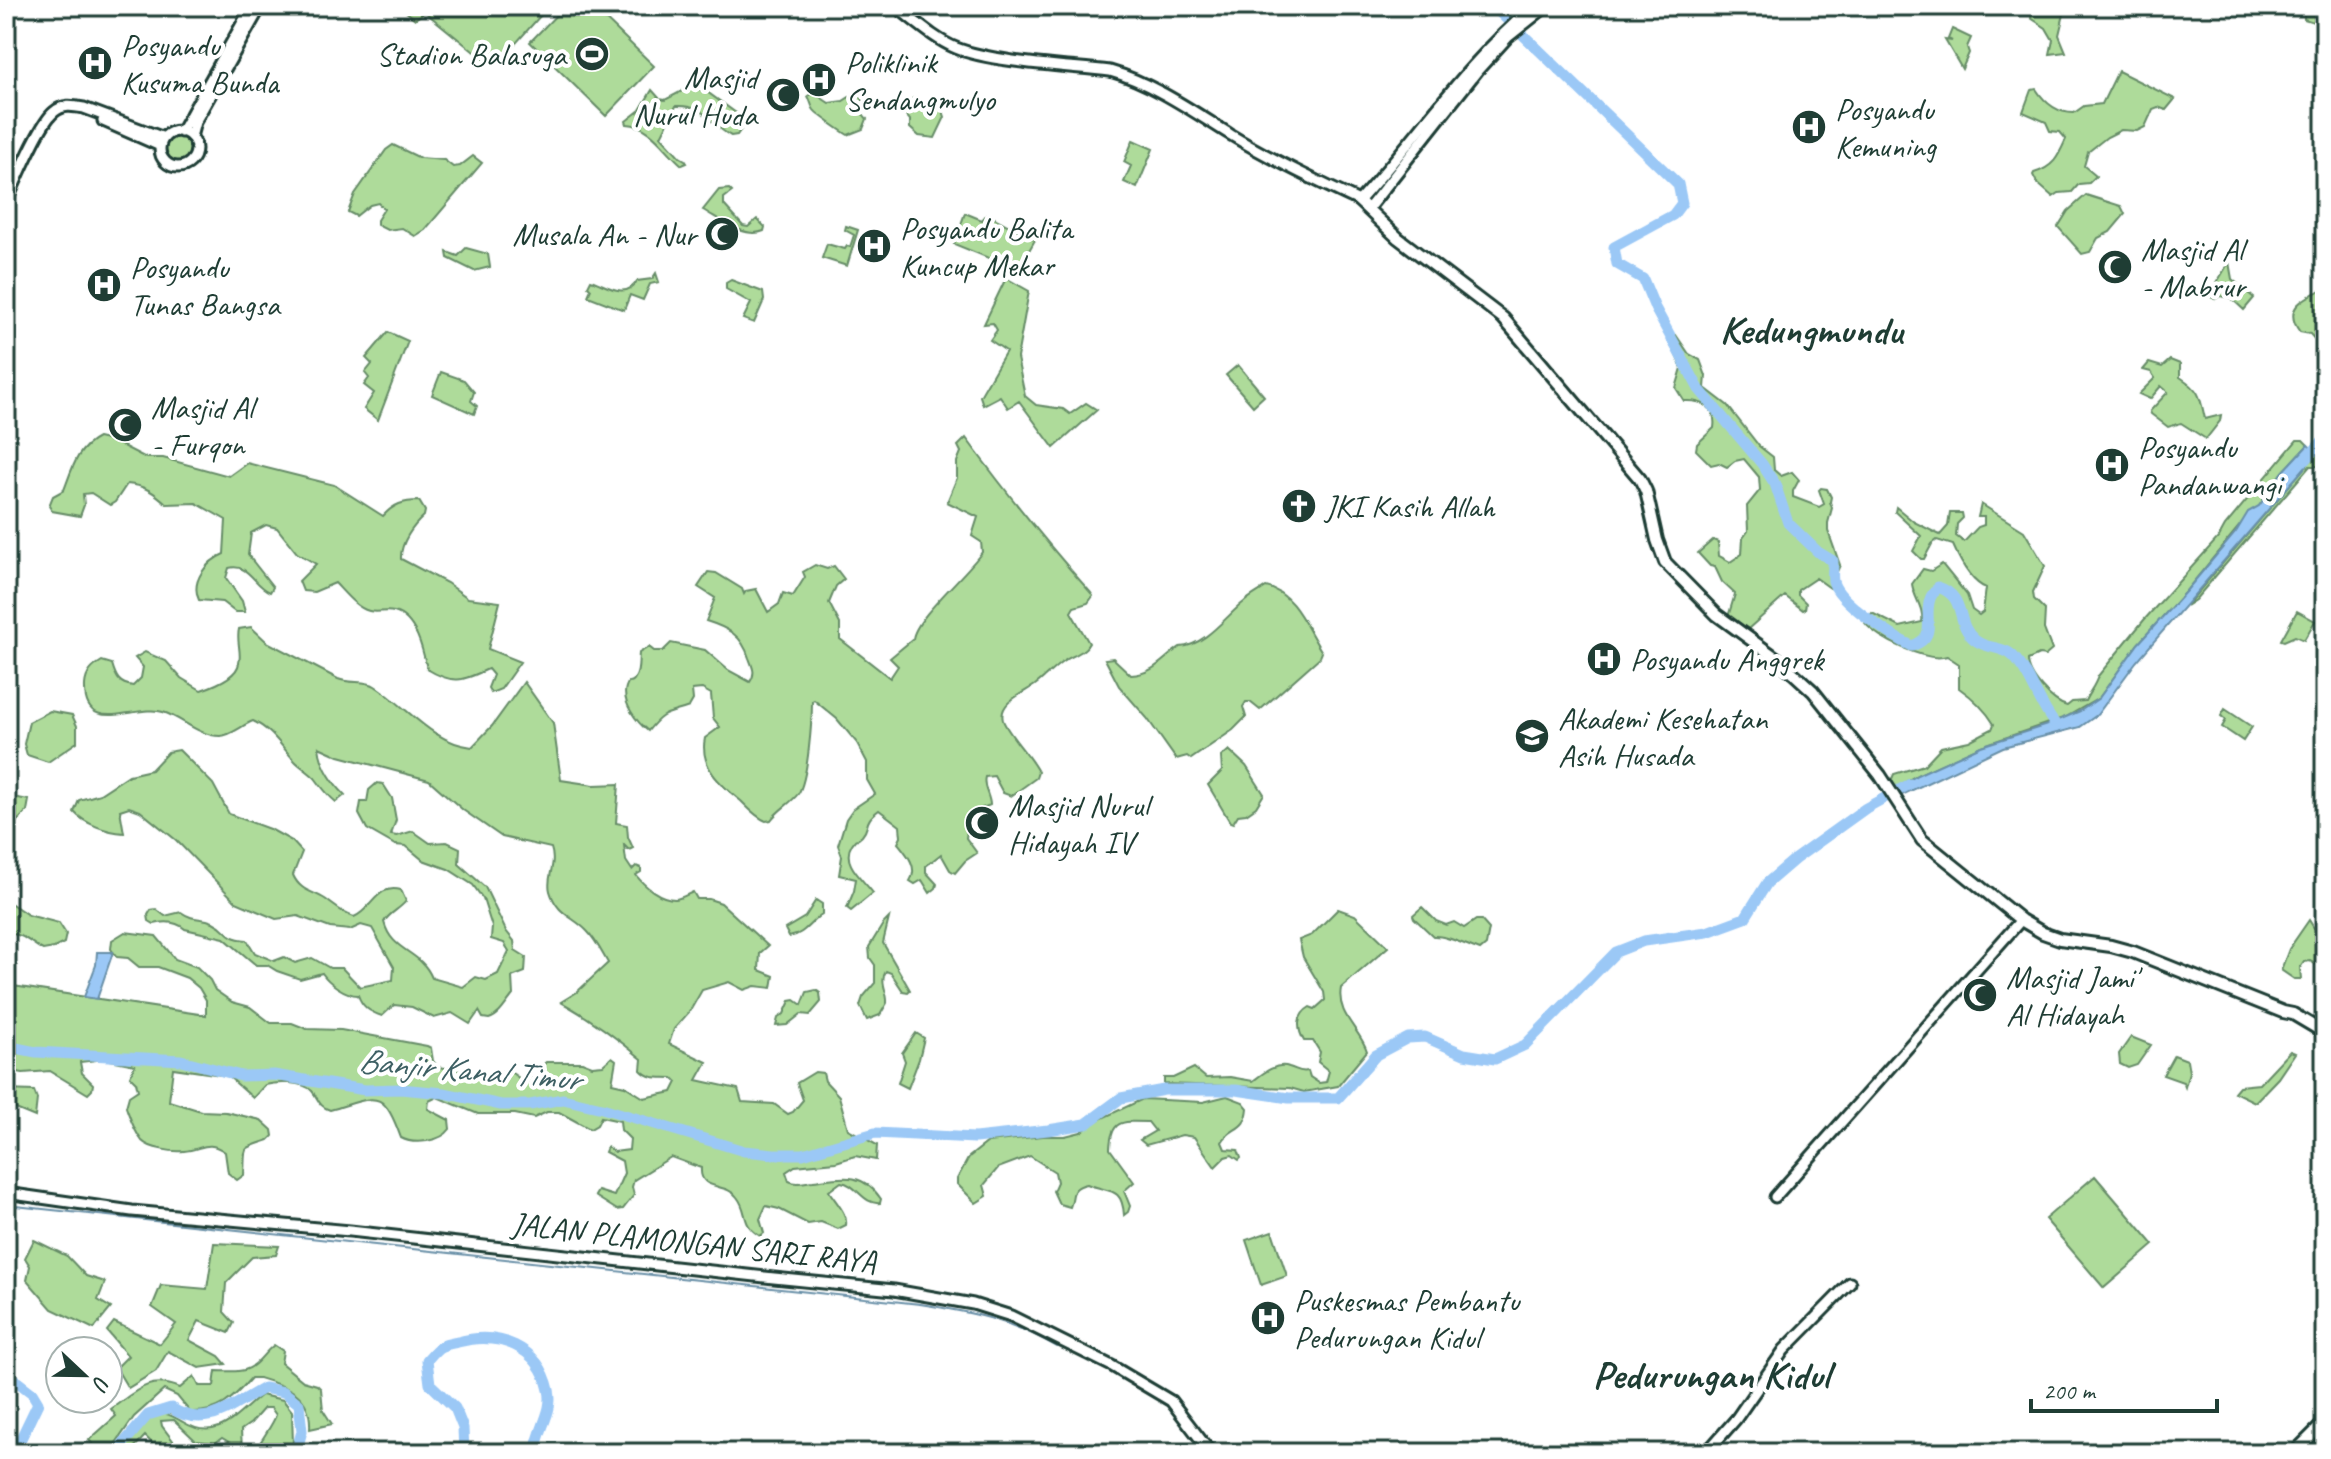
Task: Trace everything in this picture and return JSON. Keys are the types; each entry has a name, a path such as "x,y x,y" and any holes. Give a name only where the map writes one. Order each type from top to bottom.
{"main road":[{"path":"1359,201 1398,238 1511,327 1640,479 1648,497 1661,553 1672,570 1717,615 1796,674 1830,710 1880,775 1922,840 2021,920 2052,937 2133,952 2293,1014 2325,1033"},
{"path":"2283,1012 2325,1040"},
{"path":"2294,1453 2325,1422"},
{"path":"2300,1453 2325,1428"}],"street":[{"path":"181,132 252,6"},
{"path":"191,137 195,122 261,6"},
{"path":"895,6 936,37 959,49 1123,75 1176,101 1234,137 1359,201 1405,156"},
{"path":"1368,209 1465,78 1532,11 1547,6"},
{"path":"6,203 44,125 54,112 67,106 162,142"},
{"path":"174,132 181,132 191,137 195,154 188,164 177,167 162,158 162,142 174,132"},
{"path":"1775,1197 2021,920"},
{"name":"JALAN PLAMONGAN SARI RAYA","path":"6,1193 122,1210 830,1282 973,1304 1040,1329 1171,1401 1211,1453"},
{"path":"1706,1453 1736,1419 1788,1346 1850,1283"}],"green space":[{"path":"399,6 549,6 501,60 492,54 484,60 425,12 415,19"},
{"name":"Stadion Balasuga","path":"565,6 592,6 654,66 606,116 530,42"},
{"path":"2022,6 2060,6 2064,14 2059,35 2066,52 2050,54 2053,40 2046,28 2031,18 2032,12"},
{"path":"2304,6 2325,6 2324,37 2319,35 2317,23 2304,19"},
{"path":"1952,29 1971,38 1962,69 1945,40 1952,41 1948,39"},
{"path":"2118,71 2175,99 2166,110 2153,109 2145,127 2137,131 2121,130 2088,152 2084,166 2096,176 2089,183 2079,184 2072,192 2053,197 2037,183 2033,175 2054,160 2066,139 2060,132 2050,131 2046,122 2023,112 2031,90 2036,89 2047,103 2057,109 2074,113 2084,106 2102,104"},
{"path":"696,88 707,92 747,121 737,135 731,136 701,112 676,106 661,136 687,163 682,165 651,134 626,121 640,110 652,90 665,100 684,90"},
{"path":"814,93 829,103 843,101 854,94 860,95 863,100 859,109 867,119 863,129 848,135 825,119 812,107 808,96"},
{"path":"914,98 926,102 934,99 936,107 943,111 945,117 935,138 919,136 910,128 910,120 900,108"},
{"path":"177,134 183,135 191,143 191,155 183,163 177,164 171,163 163,155 162,149 163,143 171,135"},
{"path":"1133,140 1153,149 1137,188 1124,182 1131,166 1124,162"},
{"path":"393,145 420,158 444,160 453,167 460,166 473,156 482,163 425,230 415,236 402,228 387,230 377,225 384,209 378,203 356,216 348,212 355,194 386,150"},
{"path":"729,189 732,192 724,198 724,205 743,226 748,227 757,219 765,227 764,231 741,231 703,210 719,190"},
{"path":"2086,195 2121,206 2125,214 2110,232 2098,238 2090,252 2082,254 2058,227 2068,211"},
{"path":"965,213 982,220 987,214 1035,240 1015,275 1006,265 954,244"},
{"path":"846,226 858,230 847,266 822,258 827,244 845,249 850,247 854,235 845,230"},
{"path":"466,248 488,254 490,267 474,271 448,258 447,252 458,256"},
{"path":"2229,262 2232,279 2254,298 2244,310 2231,298 2220,296 2215,299 2209,296"},
{"path":"656,273 659,282 650,284 643,300 630,295 624,310 588,296 591,280 622,291 633,287 637,281 652,279"},
{"path":"1006,278 1029,291 1017,358 1025,396 1036,405 1063,409 1070,414 1086,403 1097,410 1054,448 1019,401 1008,408 1000,396 983,405 980,396 1006,351 990,340 997,330 993,323 984,324"},
{"path":"731,280 763,292 764,300 754,323 743,319 751,303 726,289 726,283"},
{"path":"2325,288 2325,351 2310,334 2300,332 2293,316 2298,304"},
{"path":"388,332 408,341 378,420 364,409 374,393 364,385 369,378 365,373 372,364 366,358"},
{"path":"1673,335 1689,354 1700,360 1706,376 1705,388 1727,405 1759,446 1773,457 1774,470 1781,476 1792,472 1799,480 1793,497 1819,507 1824,504 1821,488 1827,489 1831,497 1828,531 1840,565 1830,588 1816,578 1798,590 1798,595 1806,603 1803,610 1785,596 1748,629 1728,617 1735,594 1722,582 1715,567 1710,566 1698,553 1713,540 1718,542 1719,556 1730,562 1742,554 1743,538 1748,531 1747,506 1760,490 1759,477 1744,459 1727,467 1719,463 1711,465 1696,450 1697,444 1714,428 1713,415 1707,406 1684,401 1676,388 1682,368 1669,341"},
{"path":"2170,360 2180,364 2180,377 2198,394 2205,419 2221,415 2206,439 2181,423 2168,427 2151,414 2150,411 2168,392 2161,386 2150,399 2139,394 2155,378 2151,372 2143,370 2149,363 2162,367"},
{"path":"1238,365 1264,396 1253,406 1226,375"},
{"path":"441,372 464,380 474,392 471,401 477,406 474,414 432,395"},
{"path":"98,438 115,442 146,458 163,458 229,476 247,463 334,485 383,516 399,504 419,501 425,511 424,516 408,535 401,559 468,598 500,602 488,649 520,662 501,689 491,693 488,688 493,675 488,669 458,680 436,674 427,669 417,636 402,615 364,609 335,583 314,592 303,591 299,581 316,564 297,553 277,528 266,525 251,533 248,555 273,587 270,592 247,572 236,567 229,568 226,578 242,601 245,612 235,612 222,602 199,600 198,579 212,561 224,554 226,520 196,503 167,504 149,490 127,484 110,505 91,493 83,494 84,505 80,516 52,511 49,506 53,496 64,490 80,454"},
{"path":"966,438 1093,596 1088,603 1074,607 1071,612 1089,643 1004,708 1005,725 1038,772 1036,778 1011,796 1003,793 994,776 985,777 990,805 971,817 966,838 977,853 955,873 941,854 926,866 926,872 937,884 930,893 922,880 915,884 910,881 913,866 898,843 900,826 879,810 870,818 865,833 854,841 849,851 854,870 873,893 851,911 847,908 856,879 839,875 842,856 838,845 846,819 853,809 875,794 867,780 867,762 857,743 837,719 812,701 809,749 801,787 795,798 766,821 726,788 708,766 705,738 720,727 713,718 711,694 702,689 692,690 693,700 689,707 662,717 648,731 628,706 626,687 637,675 639,653 649,647 654,651 663,651 671,643 705,650 728,670 750,682 753,670 746,650 733,634 706,621 715,598 698,587 708,572 716,573 742,589 744,594 756,589 768,612 779,604 783,593 793,596 805,577 803,572 815,565 827,569 834,566 844,579 836,586 829,603 840,624 840,639 890,678 898,666 890,658 913,639 932,608 982,552 981,542 972,536 978,517 947,502 957,478 957,462 961,452 958,446"},
{"path":"2297,440 2303,440 2308,445 2138,644 2099,698 2066,717 1981,746 1895,788 1891,781 1894,774 1924,765 1941,747 1969,741 1992,729 1994,724 1978,704 1959,688 1959,664 1947,656 1928,656 1903,648 1880,636 1865,623 1872,613 1900,627 1922,622 1922,612 1912,584 1923,569 1931,571 1942,564 1967,595 1972,610 1979,615 1983,612 1986,588 1971,575 1953,545 1937,540 1921,559 1913,551 1921,536 1895,512 1896,507 1914,522 1940,535 1948,526 1950,513 1962,513 1956,536 1964,542 1984,525 1984,517 1978,517 1981,504 2024,531 2045,566 2033,592 2034,599 2045,610 2044,629 2052,650 2045,656 2028,660 2029,666 2042,688 2067,706 2072,702 2085,701 2098,676 2219,537"},
{"path":"2317,453 2325,461 2325,474 2317,466 2310,466 2195,600 2186,606"},
{"path":"1266,587 1293,604 1322,652 1320,657 1260,710 1246,702 1243,707 1246,717 1233,730 1191,759 1187,756 1176,759 1119,686 1105,659 1113,658 1131,675 1146,672 1180,647 1207,636 1244,602"},
{"path":"2297,611 2315,621 2304,640 2295,636 2281,640"},
{"path":"251,627 267,642 338,679 375,686 432,731 457,744 472,747 492,726 524,682 553,723 561,780 594,785 619,784 616,823 627,825 633,848 629,850 624,845 626,861 632,870 636,866 641,868 636,875 639,879 664,897 677,899 693,892 697,899 721,903 768,946 760,953 759,970 774,976 772,988 755,986 744,990 729,982 702,990 690,1011 674,1029 669,1044 707,1062 697,1080 738,1089 742,1102 774,1104 788,1114 803,1100 797,1083 815,1072 823,1073 825,1081 839,1096 848,1129 877,1145 876,1160 855,1156 836,1162 795,1166 786,1172 789,1181 798,1183 851,1178 874,1190 881,1199 880,1203 869,1201 841,1182 829,1191 843,1212 846,1225 838,1229 821,1222 808,1224 766,1206 760,1219 764,1233 760,1236 750,1227 741,1202 732,1192 704,1181 701,1168 671,1157 634,1180 634,1195 623,1209 617,1210 595,1196 598,1191 614,1196 624,1173 622,1161 605,1152 607,1147 614,1152 629,1150 630,1139 621,1130 620,1121 601,1117 597,1125 590,1129 559,1112 547,1112 534,1118 515,1114 478,1114 437,1097 429,1101 428,1109 449,1120 450,1129 434,1139 413,1141 401,1138 388,1110 376,1100 368,1099 330,1110 308,1088 283,1083 265,1085 253,1098 228,1076 173,1068 169,1101 201,1111 226,1112 261,1120 272,1130 273,1136 269,1140 246,1150 244,1175 237,1180 228,1173 225,1152 219,1148 209,1146 174,1151 156,1148 142,1141 126,1107 129,1096 138,1090 130,1076 135,1065 105,1059 80,1062 82,1073 93,1084 88,1094 50,1071 23,1073 6,1070 6,985 206,1015 206,1000 199,988 187,978 158,967 139,967 128,958 117,957 111,949 112,940 125,932 156,936 175,959 197,967 215,990 232,1002 250,1007 271,1023 341,1030 427,1046 431,1048 433,1061 438,1067 484,1073 509,1071 519,1078 535,1077 542,1073 546,1062 582,1062 592,1066 603,1065 612,1057 616,1060 612,1083 625,1086 644,1098 672,1092 677,1082 673,1078 644,1073 641,1070 642,1059 561,1002 577,992 608,963 590,935 553,899 549,886 553,860 551,848 502,837 463,810 429,780 339,756 319,747 328,773 345,795 336,802 271,734 253,721 220,736 198,730 163,712 102,714 93,710 87,701 85,685 88,674 95,666 102,661 112,664 119,680 133,686 141,678 143,667 135,658 145,652 166,661 181,678 201,690 218,683 237,668 240,659 239,629"},
{"path":"2225,709 2252,727 2243,741 2222,727 2226,720 2221,716"},
{"path":"50,711 72,715 77,726 77,742 48,762 27,755 24,744 29,722"},
{"path":"179,750 213,784 229,814 272,830 292,841 302,852 293,875 303,888 354,917 386,890 401,890 406,901 384,922 393,940 421,961 432,978 463,987 476,977 486,980 498,974 509,951 504,943 491,939 492,927 483,899 473,885 448,869 423,860 406,846 395,845 367,829 359,814 361,802 367,802 369,790 377,783 383,784 392,798 396,820 391,835 413,831 430,843 447,842 460,848 459,864 485,887 514,941 515,950 526,957 525,972 512,977 513,995 496,1015 483,1018 479,1011 470,1024 452,1013 434,1018 412,1007 394,1005 382,1016 367,1008 358,995 338,988 322,973 300,979 267,965 256,965 224,938 185,929 174,923 154,924 149,921 151,910 156,909 165,916 181,912 213,922 230,936 247,940 255,953 274,961 284,957 295,963 312,958 330,968 342,968 360,987 393,980 394,967 372,928 361,925 350,930 330,928 298,916 276,919 236,902 176,840 140,811 129,807 120,810 124,833 97,827 74,812 79,800 100,794 129,775 151,770 168,752"},
{"path":"1229,750 1246,766 1264,794 1256,807 1238,815 1233,823 1208,785 1222,771 1221,757"},
{"path":"18,798 29,800 27,811 6,833 6,803"},
{"path":"6,900 28,915 59,923 66,934 64,943 43,950 21,936 6,934"},
{"path":"816,900 822,904 822,914 803,931 789,937 785,929 805,917"},
{"path":"1422,907 1436,921 1446,925 1454,922 1464,928 1481,920 1489,929 1486,945 1480,950 1433,936 1414,918 1413,915"},
{"path":"1338,909 1355,915 1388,947 1341,988 1340,998 1345,1014 1367,1051 1338,1086 1304,1092 1290,1088 1164,1084 1164,1078 1173,1078 1194,1068 1206,1078 1230,1077 1253,1081 1279,1066 1308,1071 1310,1077 1319,1083 1326,1082 1329,1071 1318,1062 1320,1052 1313,1041 1304,1041 1300,1032 1299,1022 1305,1010 1310,1007 1315,1009 1325,1000 1324,992 1303,957 1299,940 1312,935"},
{"path":"889,918 883,943 910,990 903,991 891,973 886,971 883,979 887,1003 880,1015 867,1020 860,1006 863,997 875,983 875,965 870,958 869,947"},
{"path":"2309,920 2314,928 2325,934 2325,969 2310,961 2304,962 2300,968 2301,979 2294,979 2281,970 2289,949"},
{"path":"816,990 820,993 821,1002 810,1015 801,1014 787,1025 776,1026 790,1001 795,1000 802,1005 807,992"},
{"path":"916,1033 924,1038 908,1088 898,1083 905,1061 902,1053"},
{"path":"2131,1037 2151,1045 2137,1065 2128,1068 2120,1064 2119,1054"},
{"path":"2290,1051 2295,1053 2278,1078 2255,1102 2234,1092 2239,1086 2259,1084"},
{"path":"2174,1055 2187,1060 2189,1072 2185,1087 2183,1082 2163,1075"},
{"path":"6,1090 34,1091 37,1099 35,1117 6,1105"},
{"path":"1227,1096 1243,1102 1248,1108 1241,1125 1222,1142 1225,1149 1238,1150 1241,1158 1239,1160 1232,1155 1225,1157 1215,1167 1194,1137 1182,1135 1146,1145 1140,1140 1155,1131 1148,1122 1124,1122 1115,1127 1110,1149 1134,1182 1124,1191 1130,1206 1124,1215 1117,1195 1087,1184 1075,1190 1070,1207 1059,1204 1053,1191 1057,1182 1055,1172 1030,1156 998,1168 984,1185 987,1196 976,1203 957,1184 969,1157 988,1142 1081,1132 1098,1120 1143,1099 1203,1102"},
{"path":"2095,1176 2154,1245 2104,1288 2045,1219"},
{"path":"1272,1231 1287,1276 1261,1285 1246,1240"},
{"path":"34,1240 67,1256 86,1276 105,1282 98,1300 111,1308 94,1329 52,1309 27,1280 30,1266 25,1258"},
{"path":"214,1243 279,1246 276,1255 252,1257 226,1283 224,1312 234,1323 229,1333 199,1321 189,1340 219,1356 226,1364 199,1368 168,1351 156,1371 128,1388 124,1381 124,1360 128,1356 124,1351 124,1335 110,1335 107,1331 114,1322 160,1344 176,1324 152,1307 161,1285 207,1289"},
{"path":"274,1345 283,1351 281,1363 303,1381 321,1389 323,1410 332,1424 310,1429 307,1408 296,1394 270,1381 251,1378 225,1403 200,1412 190,1412 177,1396 164,1390 134,1417 109,1453 98,1453 89,1440 115,1415 124,1415 124,1400 143,1387 160,1383 180,1388 194,1376 199,1386 214,1386 216,1371 236,1371 255,1364"},
{"path":"261,1395 283,1400 292,1411 293,1445 288,1453 253,1453 276,1415 271,1408 264,1408 241,1430 242,1450 222,1438 215,1443 196,1441 174,1420 161,1421 177,1446 174,1453 155,1453 158,1449 145,1436 129,1453 121,1453 152,1414 168,1415 206,1430 225,1424"}],"water":[{"path":"2308,445 2317,453 2136,662 2097,715 2080,727 2003,747 1902,795 1897,789 1917,775 1981,746 2047,725 2080,711 2099,698 2138,644"},
{"path":"97,952 113,952 97,999 84,997 96,965"}],"waterway":[{"path":"1493,6 1678,184 1682,203 1673,215 1614,247 1617,264 1643,279 1655,308 1699,389 1762,464 1775,484 1788,523 1818,552 1833,561 1833,581 1844,598 1867,618 1912,646 1928,632 1928,606 1932,594 1938,587 1947,591 1975,640 2010,653 2021,665 2056,725"},
{"name":"Banjir Kanal Timur","path":"2306,460 2325,438"},
{"name":"Banjir Kanal Timur","path":"6,1046 36,1052 181,1060 241,1076 274,1075 365,1090 444,1093 501,1105 530,1105 563,1099 744,1151 774,1154 803,1154 875,1133 975,1138 1086,1124 1121,1098 1164,1090 1236,1090 1289,1098 1338,1098 1376,1055 1408,1038 1425,1037 1464,1054 1495,1059 1525,1045 1616,952 1644,941 1707,932 1745,918 1767,883 1795,859 1866,808 1910,784"},
{"path":"6,1205 920,1304 990,1318 1024,1330 1057,1347"},
{"path":"464,1453 463,1428 455,1408 430,1384 427,1360 444,1345 473,1339 515,1345 536,1362 544,1375 550,1397 536,1449 540,1453"},
{"path":"6,1373 32,1393 38,1403 14,1453"},
{"path":"115,1453 148,1415 171,1408 196,1417 208,1416 230,1408 264,1388 284,1392 299,1404 302,1431 296,1453"}],"place":[{"name":"Stadion Balasuga","path":"592,54"},
{"name":"Posyandu Kusuma Bunda","path":"95,63"},
{"name":"Poliklinik Sendangmulyo","path":"819,80"},
{"name":"Masjid Nurul Huda","path":"783,95"},
{"name":"Posyandu Kemuning","path":"1809,127"},
{"name":"Musala An - Nur","path":"722,234"},
{"name":"Posyandu Balita Kuncup Mekar","path":"874,246"},
{"name":"Masjid Al - Mabrur","path":"2115,267"},
{"name":"Posyandu Tunas Bangsa","path":"104,285"},
{"name":"Masjid Al - Furqon","path":"125,425"},
{"name":"Posyandu Pandanwangi","path":"2112,465"},
{"name":"JKI Kasih Allah","path":"1299,506"},
{"name":"Posyandu Anggrek","path":"1604,659"},
{"name":"Akademi Kesehatan Asih Husada","path":"1532,736"},
{"name":"Masjid Nurul Hidayah IV","path":"982,823"},
{"name":"Masjid Jami' Al Hidayah","path":"1980,995"},
{"name":"Puskesmas Pembantu Pedurungan Kidul","path":"1268,1318"}],"district":[{"name":"Kedungmundu","path":"1811,329"},
{"name":"Pedurungan Kidul","path":"1711,1374"}]}
